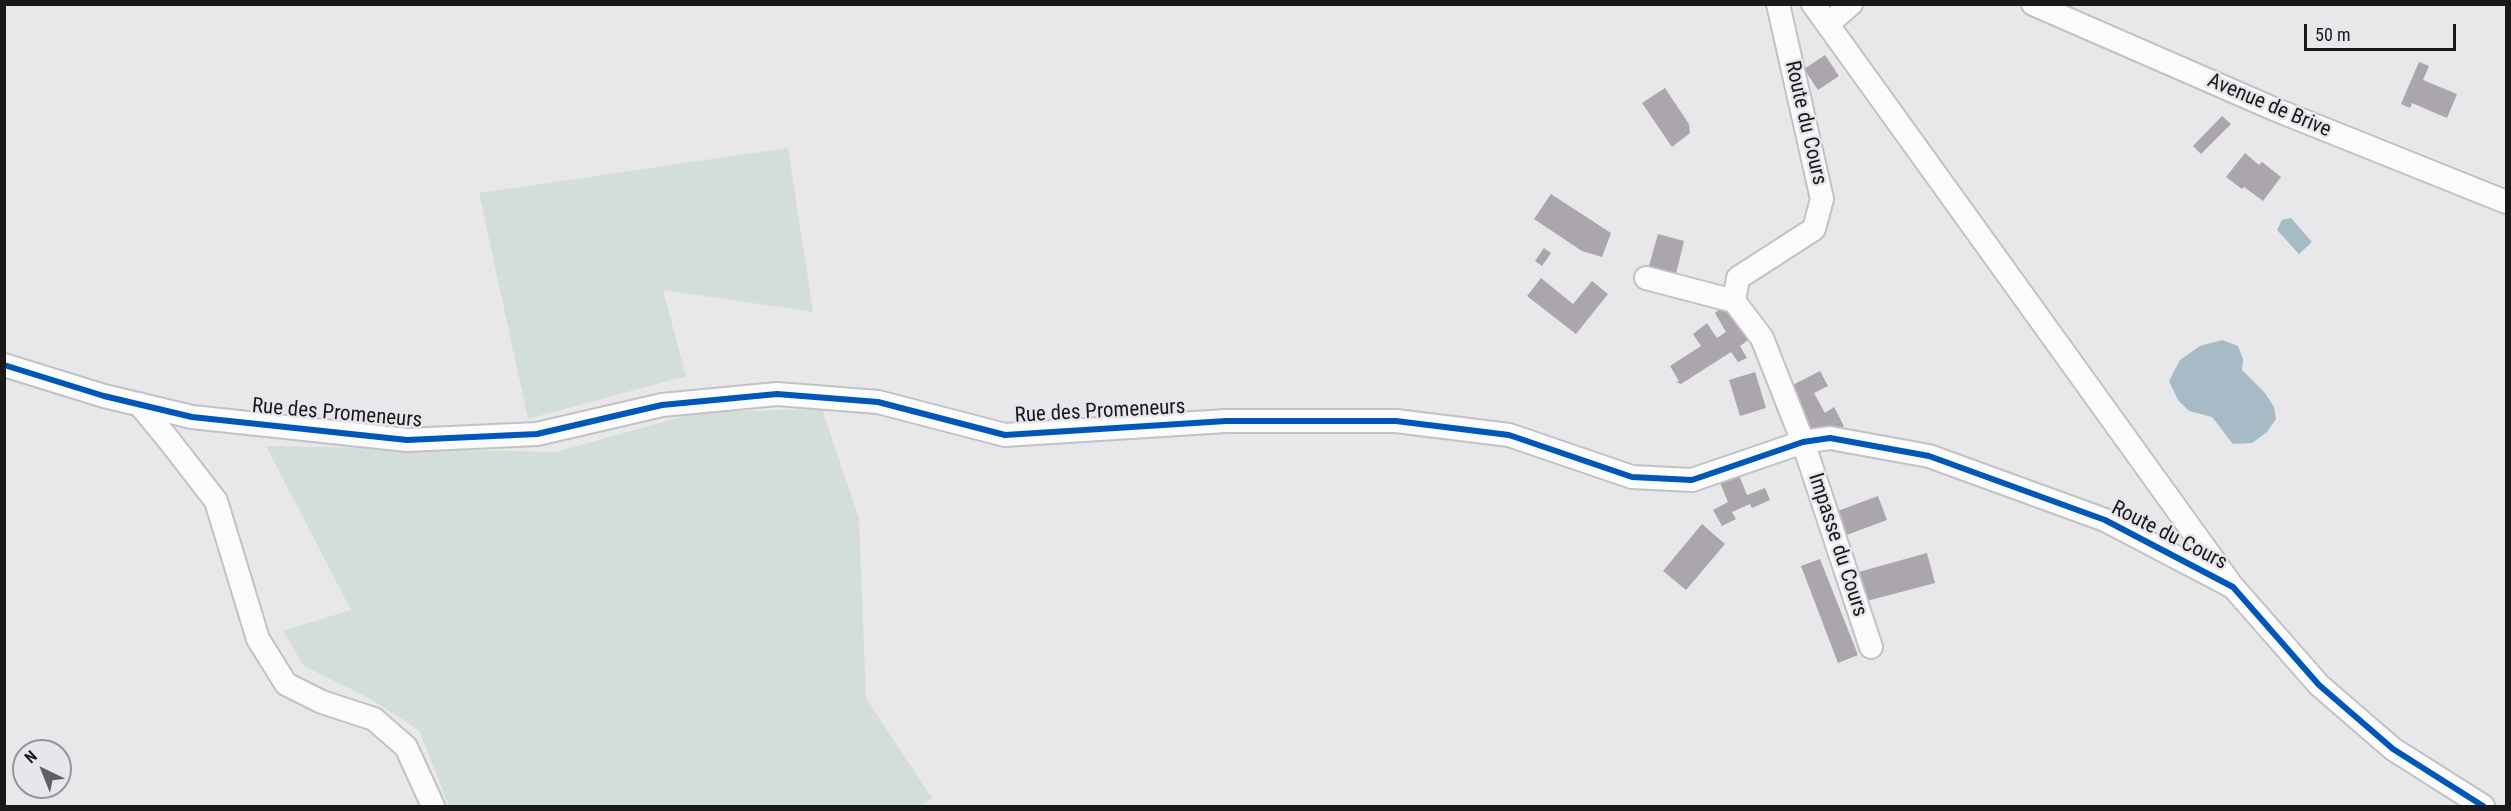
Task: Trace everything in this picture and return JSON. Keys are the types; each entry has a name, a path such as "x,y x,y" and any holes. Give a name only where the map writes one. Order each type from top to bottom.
{"street":[{"name":"Route du Cours","path":"1734,301 1738,278 1814,229 1822,199 1778,4"},
{"name":"Route du Cours","path":"1813,4 2233,587 2319,685 2393,749 2483,807"},
{"path":"1828,24 1851,4"},
{"name":"Avenue de Brive","path":"2033,4 2263,105 2506,202"},
{"path":"1646,278 1734,301 1762,338 1803,442"},
{"name":"Rue des Promeneurs","path":"4,365 104,396 192,417 407,440 537,434 662,405 777,394 878,402 1005,435 1226,421 1396,421 1509,435 1632,477 1692,480 1803,442"},
{"path":"139,404 216,501 258,639 285,684 322,702 374,719 406,747 433,807"},
{"name":"Route du Cours","path":"1803,442 1830,438 1929,456 2105,520 2233,587"},
{"name":"Impasse du Cours","path":"1803,442 1871,647"}],"shaded area":[{"path":"788,148 813,312 663,290 686,376 528,419 479,193"},
{"path":"822,409 859,519 866,698 932,798 920,806 449,806 419,730 369,698 304,666 283,631 351,610 266,446 556,452 699,412"}],"water":[{"path":"2291,218 2312,242 2299,254 2277,230 2282,220"},
{"path":"2222,340 2238,346 2243,359 2242,370 2265,393 2274,407 2276,419 2267,432 2252,443 2233,444 2212,417 2189,411 2178,400 2169,381 2180,360 2200,346"}],"building":[{"path":"1825,55 1839,76 1818,90 1804,69"},
{"path":"2419,62 2429,66 2423,80 2457,94 2447,118 2412,103 2410,108 2401,104"},
{"path":"1665,88 1689,124 1690,133 1672,147 1642,103"},
{"path":"2222,116 2231,124 2201,154 2193,146"},
{"path":"2245,153 2259,165 2262,162 2281,177 2263,201 2226,177"},
{"path":"1551,194 1611,233 1602,257 1582,251 1534,219"},
{"path":"1658,234 1684,241 1676,274 1656,268 1654,274 1647,273"},
{"path":"1544,248 1551,253 1542,266 1535,261"},
{"path":"1541,278 1573,304 1592,281 1608,294 1576,334 1527,296"},
{"path":"1722,307 1741,322 1751,338 1740,346 1747,358 1738,362 1731,352 1681,384 1676,382 1679,381 1670,366 1701,346 1693,334 1707,323 1717,338 1726,332 1715,313"},
{"path":"1820,371 1828,386 1814,393 1825,413 1834,407 1844,426 1830,433 1826,427 1812,435 1787,388"},
{"path":"1755,372 1766,408 1740,416 1729,380"},
{"path":"1737,470 1747,495 1765,488 1770,500 1752,508 1750,504 1732,512 1736,519 1722,526 1713,510 1728,502 1718,478"},
{"path":"1878,496 1887,520 1844,536 1835,512"},
{"path":"1702,524 1725,544 1686,590 1663,571"},
{"path":"1927,553 1935,583 1863,602 1855,573"},
{"path":"1820,559 1858,655 1838,663 1801,566"}],"cycle path":[{"path":"4,365 104,396 192,417 407,440 537,434 662,405 777,394 878,402 1005,435 1226,421 1396,421 1509,435 1632,477 1692,480 1803,442 1830,438 1929,456 2105,520 2233,587 2319,685 2393,749 2483,806"}]}
